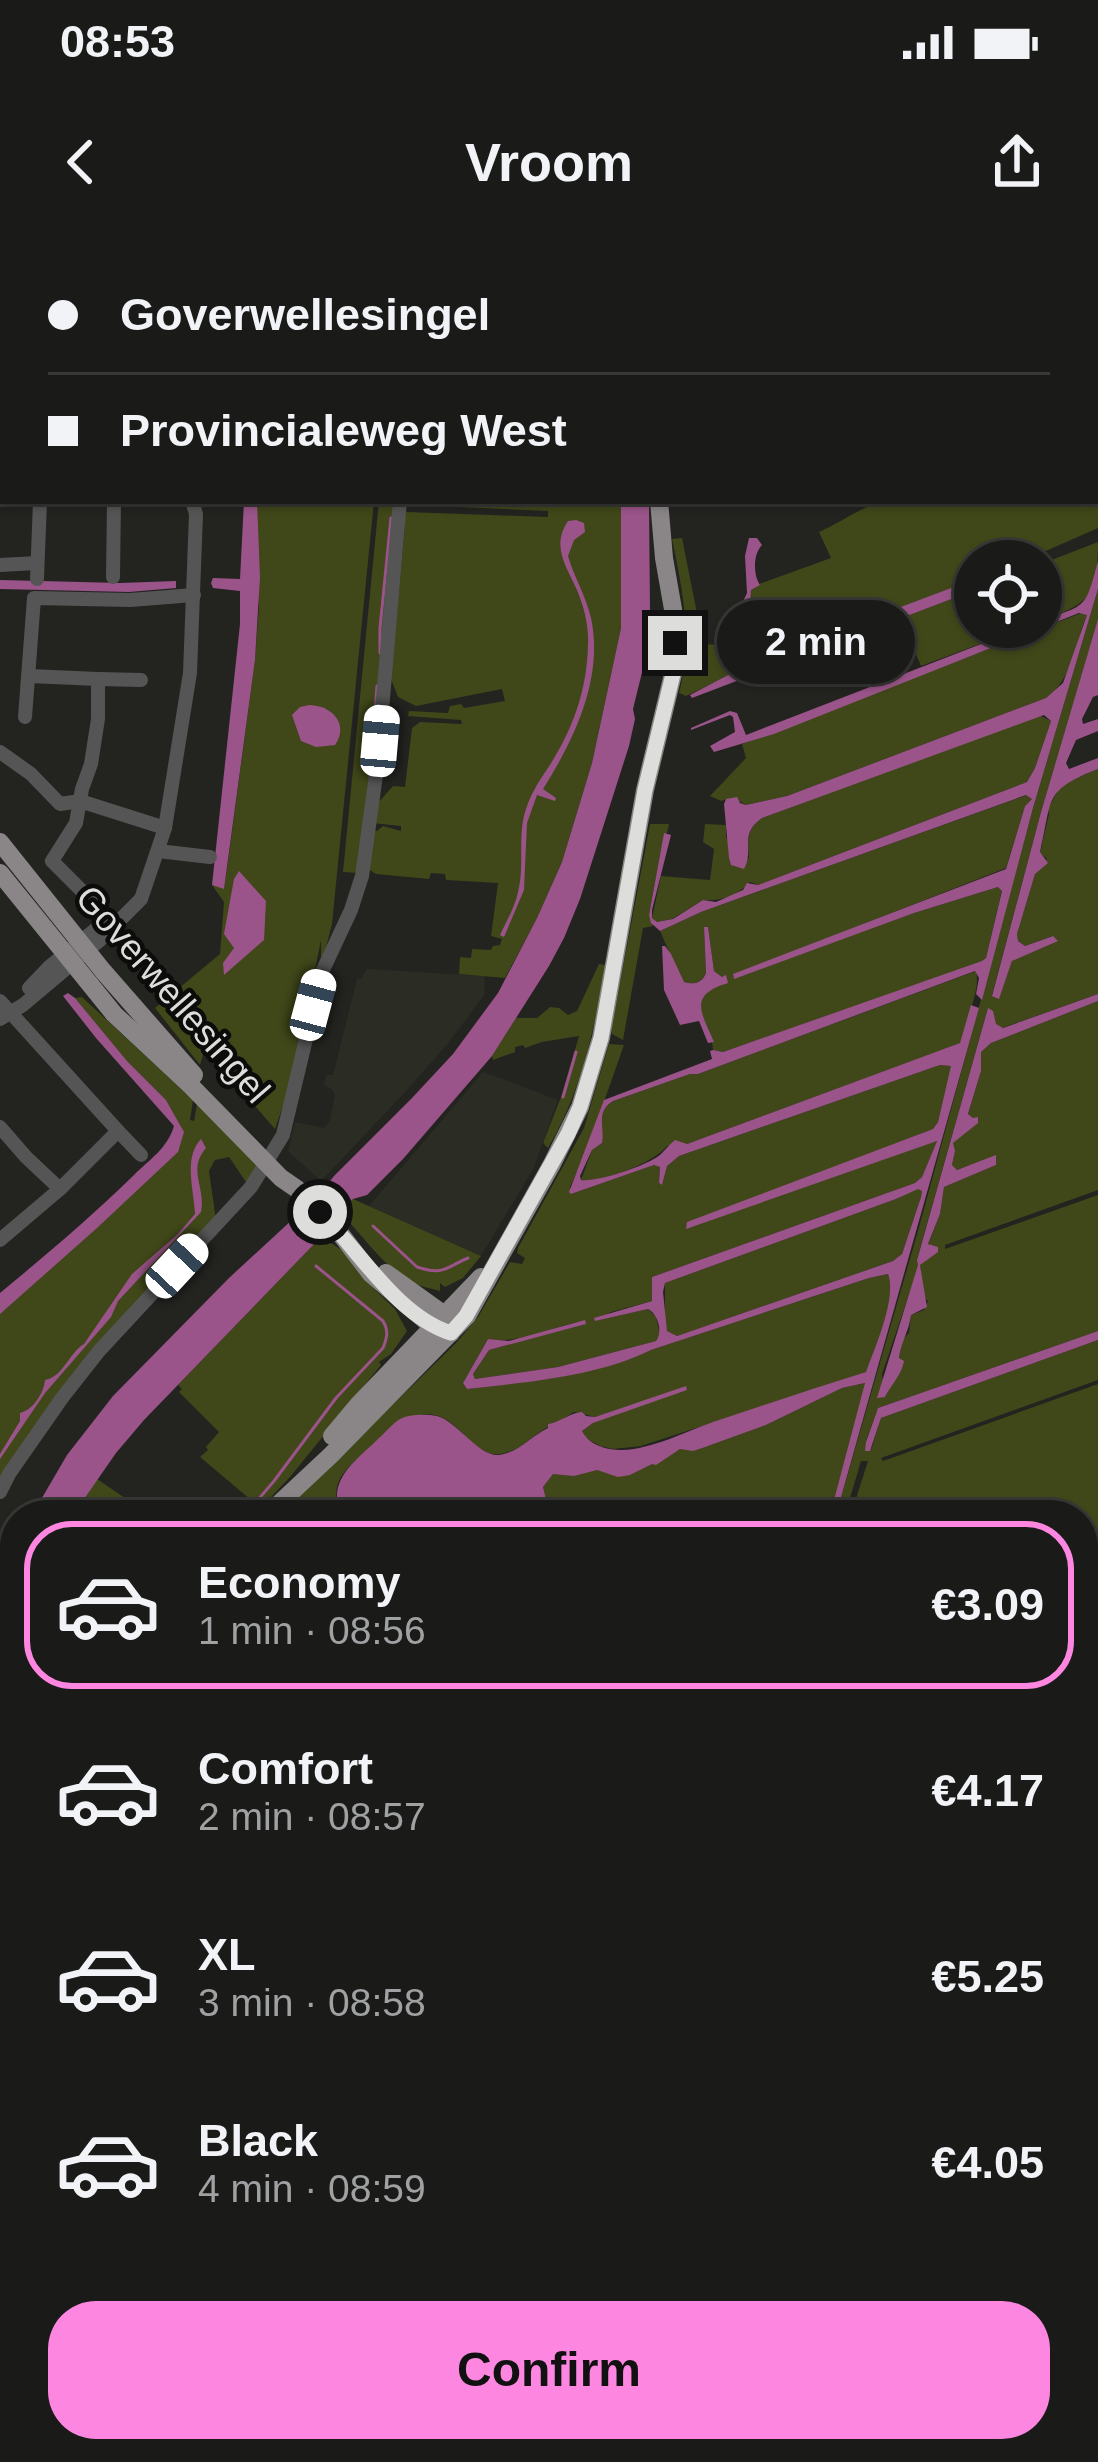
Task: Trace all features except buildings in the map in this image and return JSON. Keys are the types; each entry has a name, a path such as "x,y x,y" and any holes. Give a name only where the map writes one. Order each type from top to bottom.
{"main road":[{"path":"283,1500 444,1326 466,1316 580,1107 601,1038 645,790 674,670 674,615 659,504"},
{"name":"Goverwellesingel","path":"0,842 134,1035 270,1159 356,1252 444,1326"},
{"name":"Goverwellesingel","path":"0,873 76,952"}],"street":[{"path":"0,565 37,571 40,504"},
{"path":"112,577 114,504"},
{"path":"141,1155 3,1010 43,972 76,952 141,899 165,829 190,674 193,504"},
{"path":"0,1492 99,1351 251,1187 287,1120 324,968 362,876 377,767 400,504"},
{"path":"25,717 34,598 194,596"},
{"path":"29,676 141,680"},
{"path":"94,904 52,862 72,831 92,764 98,679"},
{"path":"0,752 31,774 59,804 80,801 165,829"},
{"path":"158,851 210,856"},
{"path":"0,1127 60,1189"},
{"path":"0,1240 118,1131"}],"shaded area":[{"path":"244,504 257,504 260,577 255,660 224,889 212,885 240,591 213,588 211,583 213,578 240,579"},
{"path":"621,504 649,504 650,611 629,746 564,938 492,1056 403,1159 367,1195 353,1199 318,1232 321,1237 144,1420 83,1500 41,1500 67,1455 113,1396 412,1098 453,1054 498,993 562,862 592,763 621,628"},
{"path":"568,521 584,523 585,532 574,540 568,556 591,618 590,686 575,729 543,789 555,801 537,795 527,823 524,890 504,937 500,935 520,882 526,809 568,733 585,676 586,617 560,547"},
{"path":"749,538 757,538 762,545 755,565 760,585 751,590 745,649 752,663 954,587 954,598 692,698 690,695 736,671 734,642 747,593"},
{"path":"1098,561 1098,589 982,1000 976,994 979,978 975,971 613,1101 602,1115 602,1143 592,1150 580,1176 589,1180 622,1172 660,1155 675,1140 687,1144 960,1043 971,1005 979,1008 840,1500 834,1500 865,1383 842,1388 766,1425 708,1446 680,1449 630,1475 618,1477 597,1470 574,1476 553,1474 543,1487 548,1500 337,1500 346,1472 408,1416 445,1419 484,1450 499,1455 573,1414 595,1417 686,1386 687,1390 582,1431 604,1448 634,1449 866,1372 887,1309 888,1274 607,1366 513,1384 467,1389 463,1383 488,1339 509,1341 585,1320 586,1324 489,1350 473,1374 475,1379 558,1367 656,1341 658,1324 648,1309 594,1318 652,1301 652,1277 922,1177 937,1141 686,1229 687,1222 933,1129 951,1066 940,1065 679,1156 667,1166 662,1185 660,1167 654,1165 569,1192 604,1100 712,1059 710,1051 723,1052 986,958 1002,891 998,887 734,979 733,974 1006,869 1025,806 1032,799 1026,795 660,931 649,915 664,833 671,835 652,910 657,922 673,919 703,900 716,902 743,890 747,883 758,885 1027,782 1051,721 1044,715 762,818 751,830 744,869 731,865 729,858 726,799 737,797 746,805 787,796 1046,698 1063,683 1087,615 1062,620 1062,613 1082,603","holes":["918,1189 922,1191 902,1254 677,1336 667,1331 665,1283"]},
{"path":"0,580 176,581 176,588 129,592 0,589"},
{"path":"1098,619 1098,695 1082,719 1083,724 1098,719 1098,731 1076,740 1066,763 1069,769 1098,758 1098,769 1067,784 1053,799 1040,852 1048,863 1035,874 1017,934 1025,946 1053,936 1058,941 1012,961 999,999 992,996"},
{"path":"971,648 991,648 774,734 714,752 710,746 735,732 733,717 691,728 730,711 737,713 746,735"},
{"path":"310,705 336,718 340,730 335,745 316,747 301,741 292,715"},
{"path":"239,871 266,901 264,940 224,975 223,963 234,948 224,934"},
{"path":"704,927 708,927 714,971 726,975 728,983 703,999 702,1013 714,1042 708,1043 699,1021 680,1025 664,990 662,946 684,982 697,982 706,973"},
{"path":"367,969 485,976 484,995 407,1090 321,1181 288,1151 295,1122 324,1128 330,1121 335,1095 324,1085 326,1075 333,1075 357,979"},
{"path":"68,993 166,1100 184,1132 178,1152 0,1314 0,1293 152,1159 174,1126 96,1038 63,996"},
{"path":"1098,994 1098,1001 991,1043 981,1052 981,1071 968,1114 978,1117 978,1123 953,1143 952,1165 957,1170 996,1155 996,1165 944,1187 928,1244 938,1247 938,1252 920,1265 927,1307 911,1315 900,1352 901,1370 885,1397 877,1398 988,1008 1003,1028"},
{"path":"483,1072 558,1100 534,1167 481,1256 369,1206"},
{"path":"201,1139 206,1148 197,1171 201,1212 118,1301 111,1317 45,1393 0,1459 20,1413 37,1400 45,1380 57,1374 84,1344 132,1274 195,1214 191,1165"},
{"path":"1098,1331 1098,1340 881,1418 870,1451 865,1451 878,1408"}],"green space":[{"path":"250,504 374,504 332,924 321,967 321,940 294,1074 275,1129 205,1048 200,1065 155,1008 220,954 224,902 212,885 224,888 259,606"},
{"path":"379,504 398,504 359,873 343,872"},
{"path":"621,504 621,628 592,763 562,862 505,978 459,974 460,957 471,958 472,949 491,950 500,945 502,939 491,936 498,883 446,880 445,874 431,873 429,879 376,874 368,869 371,830 383,826 401,831 401,826 372,823 375,806 393,786 405,787 412,728 420,722 462,724 461,720 408,716 409,711 448,713 450,706 505,701 502,689 416,706 398,697 391,679 405,526 402,514 548,517 548,511 435,506"},
{"path":"874,504 1098,504 1098,528 1062,544 1062,540 954,540 954,587 754,664 745,657 751,590 831,558 819,532"},
{"path":"682,538 703,644 734,646 737,668 686,696 679,693 686,635 672,539"},
{"path":"1098,542 1093,586 1081,603 1062,613 1062,556"},
{"path":"1098,589 1098,620 992,995 999,998 1012,961 1052,936 1025,946 1017,934 1035,874 1047,859 1040,853 1048,809 1061,785 1098,769 1098,994 1002,1028 988,1008 919,1265 882,1374 885,1397 896,1377 911,1315 924,1310 928,1301 923,1296 920,1265 933,1248 928,1245 944,1187 996,1165 996,1157 956,1170 952,1165 953,1143 973,1118 968,1115 981,1071 981,1052 991,1043 1098,1001 1098,1190 945,1245 945,1249 1098,1195 1098,1331 878,1408 866,1441 871,1450 881,1418 1098,1340 1098,1380 881,1458 1098,1384 1098,1500 856,1500 868,1461 861,1461 849,1500 840,1500 918,1231"},
{"path":"954,598 954,648 969,648 921,666 901,618"},
{"path":"1087,615 1062,682 1046,698 787,796 746,805 710,796 746,758 742,744 991,648 1062,648 1062,620"},
{"path":"1039,715 1051,721 1027,782 758,885 750,882 728,897 703,900 672,919 657,922 652,918 661,876 710,880 714,849 703,842 705,824 726,825 726,837 749,859 751,831 762,818"},
{"path":"1027,795 1032,799 1025,806 1006,868 733,977 998,887 1002,890 982,962 723,1052 713,1050 701,999 722,977 714,971 708,927 704,928 706,973 694,983 681,979 660,931"},
{"path":"650,824 669,824 649,915 653,926 643,928 623,1040 611,1031"},
{"path":"599,964 605,965 585,1060 548,1148 543,1143 579,1036 515,1047 515,1052 493,1060 492,1056 516,1018 537,1018 550,1007 568,1015 577,1011"},
{"path":"976,971 975,997 961,1043 687,1144 667,1146 627,1170 581,1180 592,1150 602,1143 602,1114 613,1101"},
{"path":"82,997 193,1100 190,1120 194,1121 197,1104 260,1167 248,1185 229,1157 215,1160 209,1171 216,1220 96,1351 0,1485 0,1301 156,1167 180,1125 166,1100 75,998"},
{"path":"609,1044 624,1045 571,1194 654,1165 660,1167 662,1185 667,1165 679,1156 940,1065 952,1066 933,1129 779,1189 937,1141 915,1183 652,1277 652,1301 594,1321 648,1309 656,1317 660,1335 656,1341 558,1367 475,1379 473,1374 489,1350 585,1321 512,1339 488,1339 463,1383 467,1389 607,1366 888,1274 888,1310 867,1372 641,1446 613,1449 584,1437 582,1431 687,1387 595,1417 574,1412 548,1424 520,1447 500,1454 484,1451 446,1420 420,1415 389,1433 345,1471 337,1500 295,1500 457,1342 478,1317 510,1262 522,1264 525,1258 517,1253 518,1248 584,1128"},
{"path":"918,1188 921,1197 902,1254 893,1261 677,1336 667,1331 665,1283"},
{"path":"353,1199 481,1256 463,1278 445,1287 440,1283 440,1291 414,1284 345,1218"},
{"path":"321,1237 342,1250 395,1309 407,1331 268,1500 251,1500 200,1457 219,1432 179,1392 178,1385"},
{"path":"866,1383 834,1500 546,1499 543,1487 553,1473 597,1470 630,1475 680,1449 708,1446 766,1425 842,1388"},
{"path":"97,1479 128,1500 83,1500"}],"waterway":[{"path":"380,653 391,518"},
{"path":"375,712 377,686"},
{"path":"563,1097 576,1052"},
{"path":"373,1226 417,1267 439,1270 468,1258"},
{"path":"258,1500 386,1341 383,1321 316,1266"}],"route":[{"path":"320,1212 371,1274 434,1328 451,1333 489,1280 568,1134 601,1038 652,754 674,670 675,643"}]}
